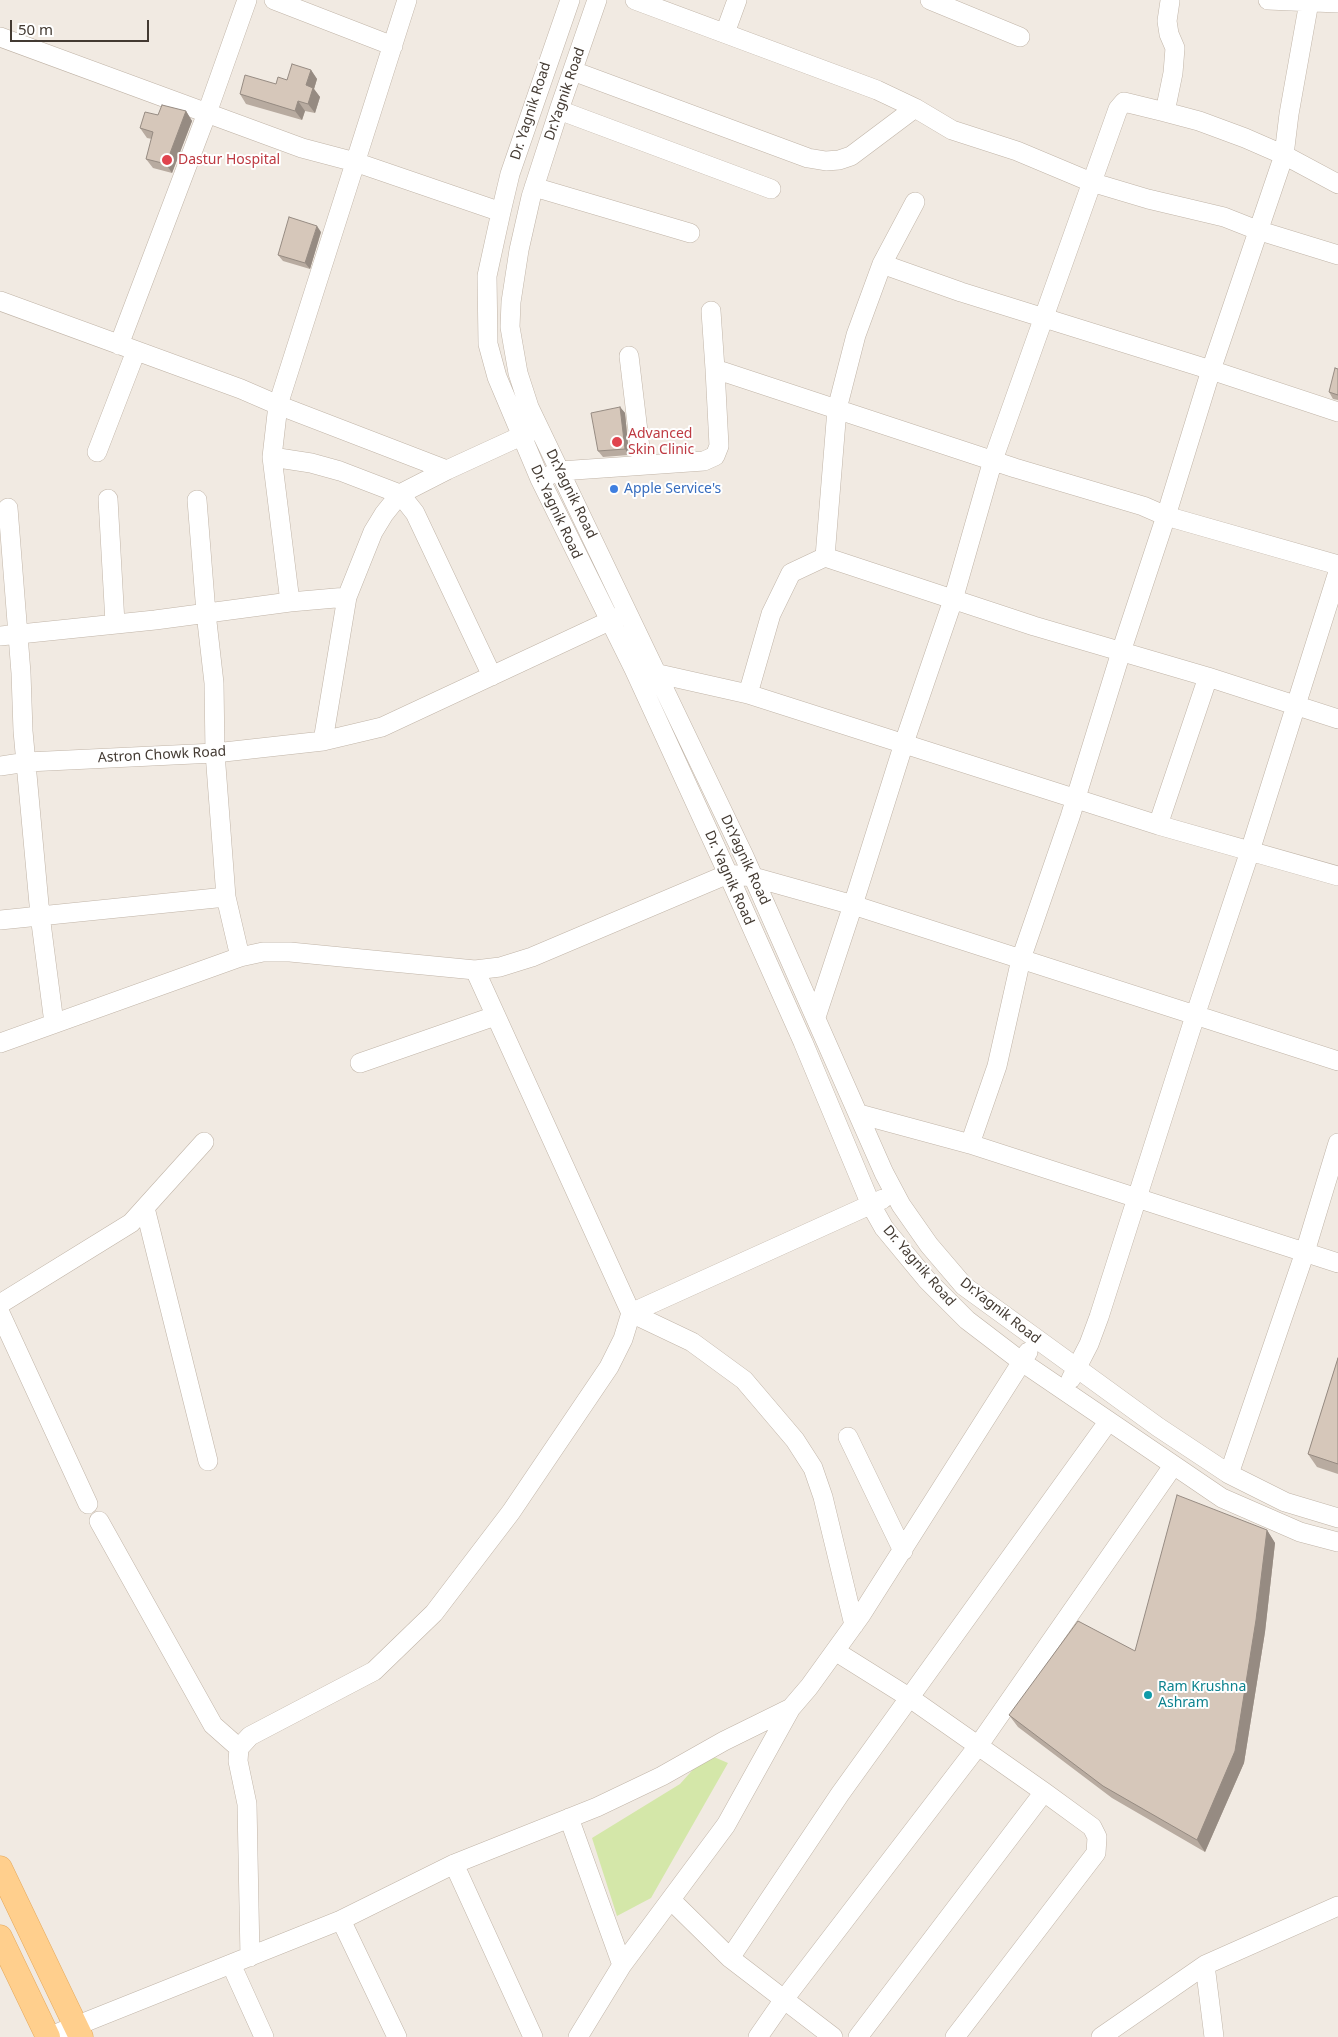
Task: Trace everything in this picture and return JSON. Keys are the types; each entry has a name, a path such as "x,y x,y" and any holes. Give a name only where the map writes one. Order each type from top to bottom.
{"main road":[{"path":"0,1868 79,2031"},
{"path":"0,1937 48,2037"}],"street":[{"path":"97,452 128,348 247,0"},
{"path":"274,0 393,46"},
{"path":"290,602 272,457 278,405 407,0"},
{"name":"Dr. Yagnik Road","path":"570,0 510,174 500,212 487,276 488,344 497,377 540,479 608,621 634,669 728,874 803,1042 871,1205 884,1228 927,1280 967,1320 1022,1362 1222,1498 1300,1532 1338,1542"},
{"name":"Dr.Yagnik Road","path":"597,0 558,110 534,187 519,250 510,302 510,327 518,373 529,407 753,877 895,1193 928,1246 964,1286 1036,1340 1158,1427 1229,1474 1285,1502 1338,1518"},
{"path":"635,0 877,90 915,108 952,130 1017,151 1091,182 1148,199 1224,217 1257,230 1338,255"},
{"path":"725,33 737,0"},
{"path":"930,0 1020,37"},
{"path":"1268,0 1338,3"},
{"path":"1165,112 1173,73 1175,48 1169,34 1167,21 1170,1"},
{"path":"970,1144 997,1066 1021,959 1075,800 1211,370 1257,230 1284,156 1289,114 1309,2"},
{"path":"0,37 302,148 356,162 500,212"},
{"path":"573,71 808,158 826,161 839,160 851,156 915,108"},
{"path":"816,1017 904,744 953,600 994,460 1118,109 1124,102 1199,122 1236,135 1284,156 1338,184"},
{"path":"558,110 771,189"},
{"path":"534,187 690,233"},
{"path":"825,557 837,410 856,335 882,264 915,202"},
{"path":"882,264 969,295 1211,370 1338,412"},
{"path":"0,301 241,389 447,470"},
{"path":"540,479 560,471 704,461 715,456 719,446 711,311"},
{"path":"629,356 642,465"},
{"path":"715,369 837,410 1142,506 1166,516 1338,565"},
{"path":"323,741 347,597 373,532 384,514 400,494 447,470 539,428"},
{"path":"272,457 311,463 333,469 400,494 415,513 492,676"},
{"path":"108,499 115,623"},
{"path":"197,500 206,614 214,683 216,753 226,898 240,957"},
{"path":"8,508 8,635 21,673 23,731 40,915 54,1023"},
{"path":"748,694 771,614 791,573 825,557 953,600 1208,677 1338,719"},
{"path":"1064,1390 1077,1370 1099,1317 1338,572"},
{"path":"8,635 347,597"},
{"name":"Astron Chowk Road","path":"0,766 27,762 216,753 323,741 382,728 628,612"},
{"path":"634,669 748,694 1075,800 1338,876"},
{"path":"1158,825 1208,677"},
{"path":"0,1043 240,957 263,952 290,952 475,970 500,967 532,957 728,874 753,877 853,905 1338,1061"},
{"path":"0,920 226,898"},
{"path":"475,970 631,1313 692,1342 744,1380 795,1440 813,1468 823,1497 854,1625"},
{"path":"360,1063 495,1016"},
{"path":"859,1114 970,1144 1338,1263"},
{"path":"0,1304 131,1223 204,1142"},
{"path":"1229,1474 1305,1252 1338,1143"},
{"path":"250,1957 247,1804 238,1761 239,1748 250,1736 374,1671 434,1613 511,1512 609,1367 623,1339 631,1313 895,1193"},
{"path":"145,1208 208,1461"},
{"path":"0,1313 88,1504"},
{"path":"578,2037 622,1965 726,1825 791,1708 809,1687 854,1625 903,1551 1013,1373 1036,1340"},
{"path":"730,1958 840,1794 1108,1422"},
{"path":"848,1437 903,1551"},
{"path":"758,2037 785,1998 978,1746 1173,1466"},
{"path":"99,1521 214,1725 239,1748"},
{"path":"834,1651 910,1698 1044,1792 1092,1827 1097,1837 1096,1852 955,2037"},
{"path":"48,2037 79,2031 231,1964 341,1920 454,1864 597,1807 662,1776 724,1741 791,1708"},
{"path":"858,2037 1044,1792"},
{"path":"569,1818 622,1965"},
{"path":"454,1864 533,2037"},
{"path":"671,1900 730,1958 785,1998 833,2037"},
{"path":"1101,2037 1205,1965 1338,1906"},
{"path":"341,1920 397,2037"},
{"path":"231,1964 264,2037"},
{"path":"1205,1965 1214,2037"}],"green space":[{"path":"707,1754 728,1763 651,1898 617,1916 592,1838 680,1784"}],"building":[{"path":"292,64 311,70 306,85 313,88 308,104 298,101 295,111 240,94 245,75 276,84 278,77 287,80"},
{"path":"162,105 186,111 166,164 146,159 153,132 140,128 145,112 158,115"},
{"path":"289,217 317,226 305,263 278,255"},
{"path":"1335,368 1338,369 1338,395 1329,392"},
{"path":"620,407 625,449 598,451 591,413"},
{"path":"1338,1358 1338,1464 1308,1454"},
{"name":"Ram Krushna Ashram","path":"1177,1495 1267,1530 1256,1620 1235,1751 1197,1840 1103,1786 1009,1715 1078,1621 1135,1651"}],"place":[{"name":"Dastur Hospital","path":"167,160"},
{"name":"Advanced Skin Clinic","path":"617,442"},
{"name":"Apple Service's","path":"614,489"},
{"name":"Ram Krushna Ashram","path":"1148,1695"}]}
